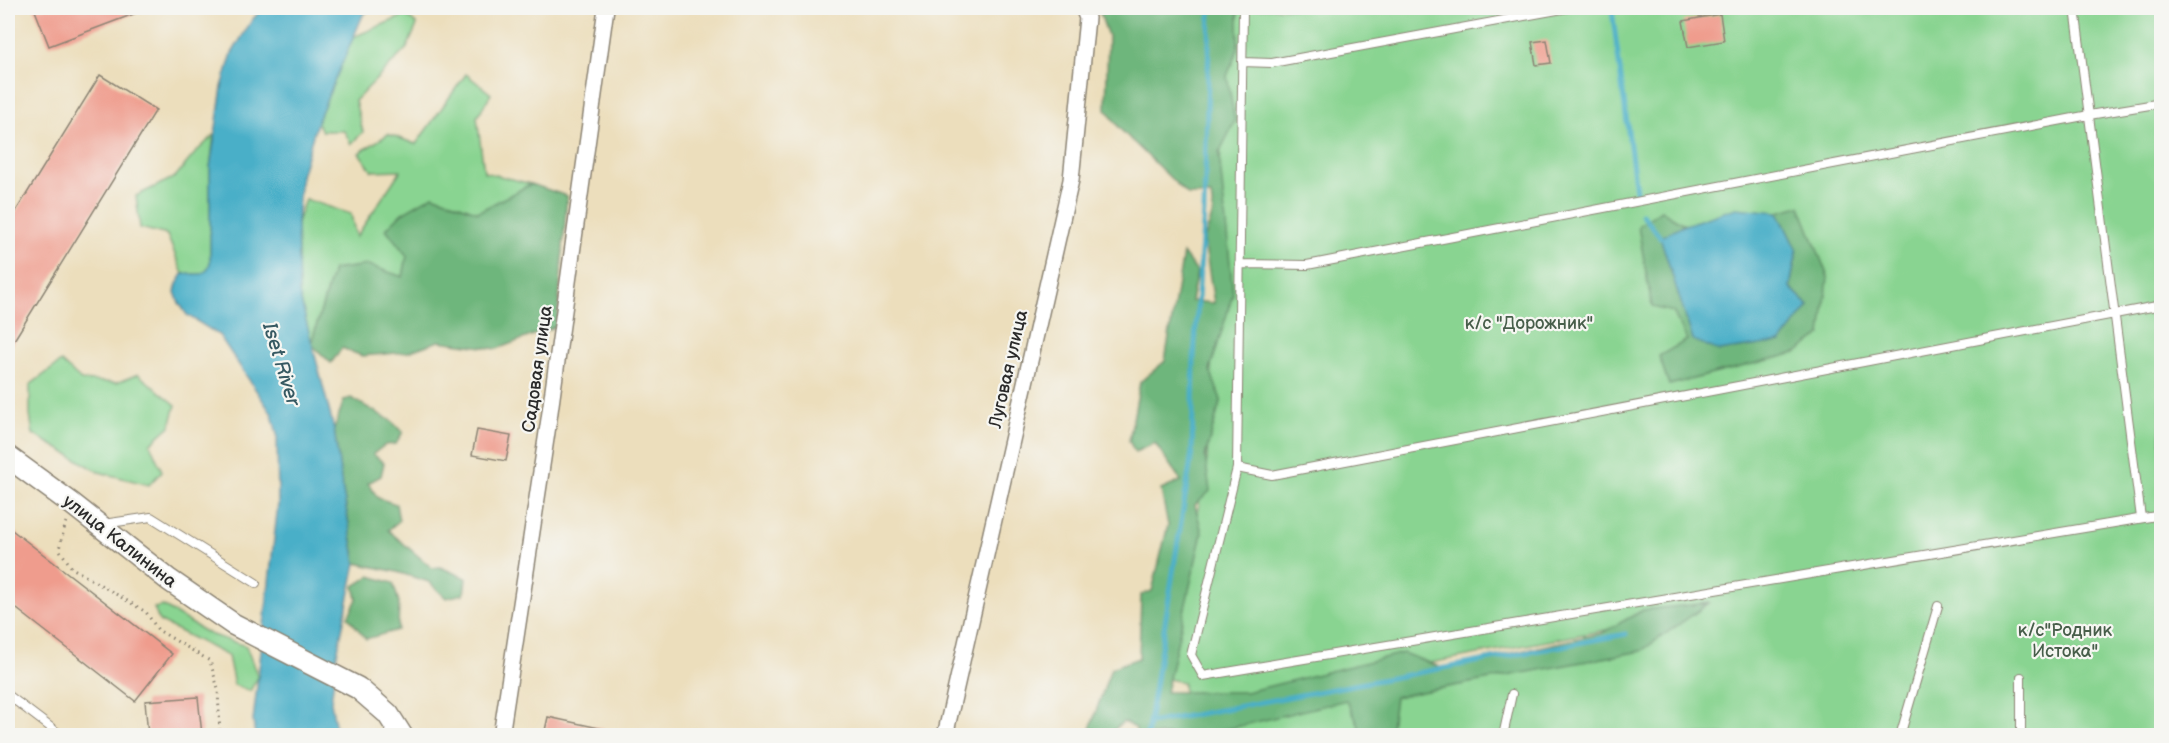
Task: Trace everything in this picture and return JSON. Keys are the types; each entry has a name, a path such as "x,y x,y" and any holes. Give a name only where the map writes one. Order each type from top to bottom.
{"main road":[{"name":"улица Калинина","path":"8,457 100,525 169,580 233,624 358,688 388,714 402,735"}],"street":[{"name":"Садовая улица","path":"501,735 549,419 606,8"},
{"name":"Луговая улица","path":"945,735 1071,180 1087,18 1083,8"}],"lane":[{"path":"1243,8 1237,468 1191,655 1203,676 2162,515"},
{"path":"1242,62 1272,63 1568,8"},
{"path":"2075,8 2141,518"},
{"path":"1239,264 1307,265 2162,103"},
{"path":"1237,468 1272,475 2162,305"},
{"path":"100,525 151,517 256,583"},
{"path":"1900,735 1938,606"},
{"path":"2021,677 2021,735"},
{"path":"1503,735 1512,694"},
{"path":"8,695 62,735"}],"path":[{"path":"71,503 59,549 72,568 146,612 158,630 210,661 218,689 220,735"}],"green space":[{"path":"1098,8 1238,8 1238,49 1227,76 1235,121 1219,153 1233,294 1210,370 1221,400 1205,456 1210,491 1195,505 1202,533 1166,692 1246,692 1403,653 1443,668 1602,633 1643,610 1709,603 1641,651 1395,697 1390,735 1358,735 1359,725 1346,700 1203,735 1136,735 1136,728 1123,722 1112,732 1113,735 1088,735 1111,668 1139,658 1141,595 1152,591 1168,525 1161,490 1181,481 1155,443 1135,452 1129,441 1140,382 1165,361 1183,253 1197,272 1191,301 1214,303 1204,240 1213,213 1211,195 1188,195 1120,129 1106,109 1108,36"},
{"name":"к/с \"Дорожник\"","path":"1227,8 2161,8 2161,735 1156,736 1157,729 1638,635 1659,620 1185,709 1183,682 1168,679 1207,460"},
{"path":"406,15 417,25 407,48 355,101 363,132 351,144 344,131 322,131 317,122 353,37"},
{"path":"466,74 491,94 477,117 484,172 531,184 478,212 433,195 407,256 403,278 368,265 333,270 311,344 299,293 297,223 305,199 351,214 356,237 401,170 372,171 359,153 388,134 416,144"},
{"path":"214,135 210,168 210,263 208,270 203,274 183,274 167,235 140,228 136,196 175,177"},
{"path":"531,184 567,196 557,326 497,349 439,341 408,352 362,356 342,348 331,363 311,344 333,270 368,265 403,277 407,256 386,229 402,213 433,195 478,212"},
{"path":"1800,206 1828,277 1821,335 1796,353 1669,385 1659,356 1687,340 1673,312 1652,307 1638,226 1661,210 1685,225 1660,237 1809,306 1790,287 1797,251 1778,212"},
{"path":"61,362 81,380 116,383 138,374 176,405 170,426 150,444 162,471 149,485 99,472 33,434 30,415 30,385"},
{"path":"351,398 390,420 403,432 396,444 385,445 373,454 384,463 381,476 368,483 378,498 396,504 399,521 388,530 432,568 440,567 466,578 464,594 446,598 429,582 356,563 334,429 344,400"},
{"path":"370,576 393,583 399,602 398,630 366,639 348,617 357,599 354,586"},
{"path":"163,606 209,634 246,646 258,677 250,691 234,685 228,656 159,621 154,608"}],"water":[{"name":"Iset River","path":"263,8 372,8 363,15 317,122 301,176 297,223 299,293 334,429 356,563 337,654 331,702 337,735 255,735 253,721 278,504 277,434 272,414 219,335 187,315 175,292 183,274 202,274 210,263 210,168 222,87 232,53 252,20"},
{"path":"1736,208 1778,212 1797,251 1790,287 1809,306 1781,342 1719,351 1693,340 1660,237 1685,225"}],"building":[{"path":"34,8 147,8 147,9 49,46"},
{"path":"1720,14 1724,41 1688,47 1683,21"},
{"path":"1547,40 1551,63 1536,65 1532,42"},
{"path":"100,75 156,110 8,350 8,224"},
{"path":"477,430 511,436 506,461 472,455"},
{"path":"8,527 172,654 135,701 8,602"},
{"path":"198,697 202,735 148,735 145,701"},
{"path":"548,717 604,729 603,735 544,735"}],"waterway":[{"path":"1147,736 1192,453 1194,357 1204,211 1210,8"},
{"path":"1612,10 1636,191"},
{"path":"1642,214 1660,237"},
{"path":"1150,723 1626,634"}],"park label":[{"name":"к/с\"Родник Истока\"","path":"2065,640"}]}
